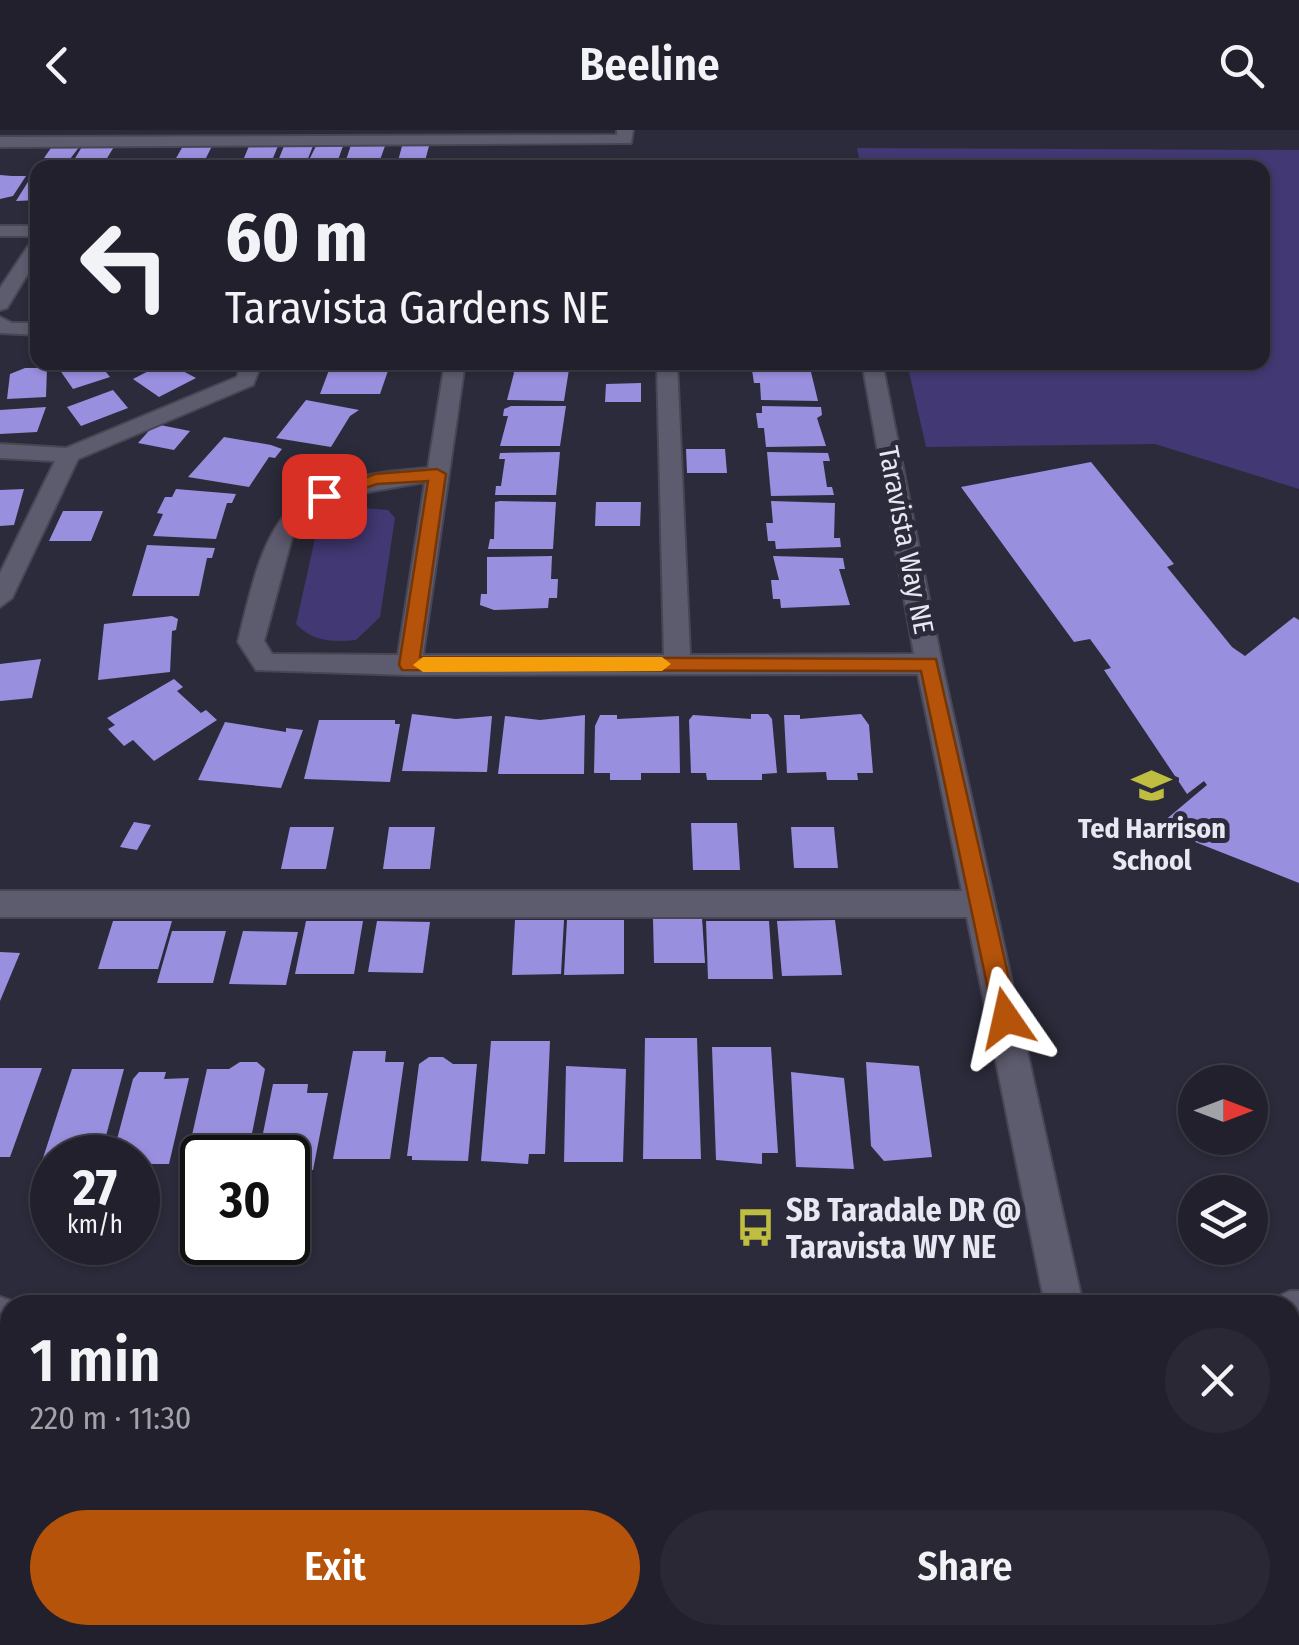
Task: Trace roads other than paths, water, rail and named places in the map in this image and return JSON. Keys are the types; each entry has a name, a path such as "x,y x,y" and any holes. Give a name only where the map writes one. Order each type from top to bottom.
{"street":[{"path":"0,142 625,140 625,130"},
{"path":"0,232 30,231"},
{"path":"0,304 30,254"},
{"path":"0,323 7,329 30,329"},
{"path":"0,451 69,455 246,381 249,370"},
{"path":"409,665 454,370"},
{"path":"666,370 676,664"},
{"name":"Taravista Way NE","path":"874,370 930,664 1062,1295"},
{"path":"0,598 69,455"},
{"path":"437,474 375,479 324,496 284,526 252,642 265,662 930,664"},
{"path":"0,904 983,904"}],"place":[{"name":"Ted Harrison School","path":"1152,786"},
{"name":"SB Taradale DR @ Taravista WY NE","path":"756,1228"}]}
